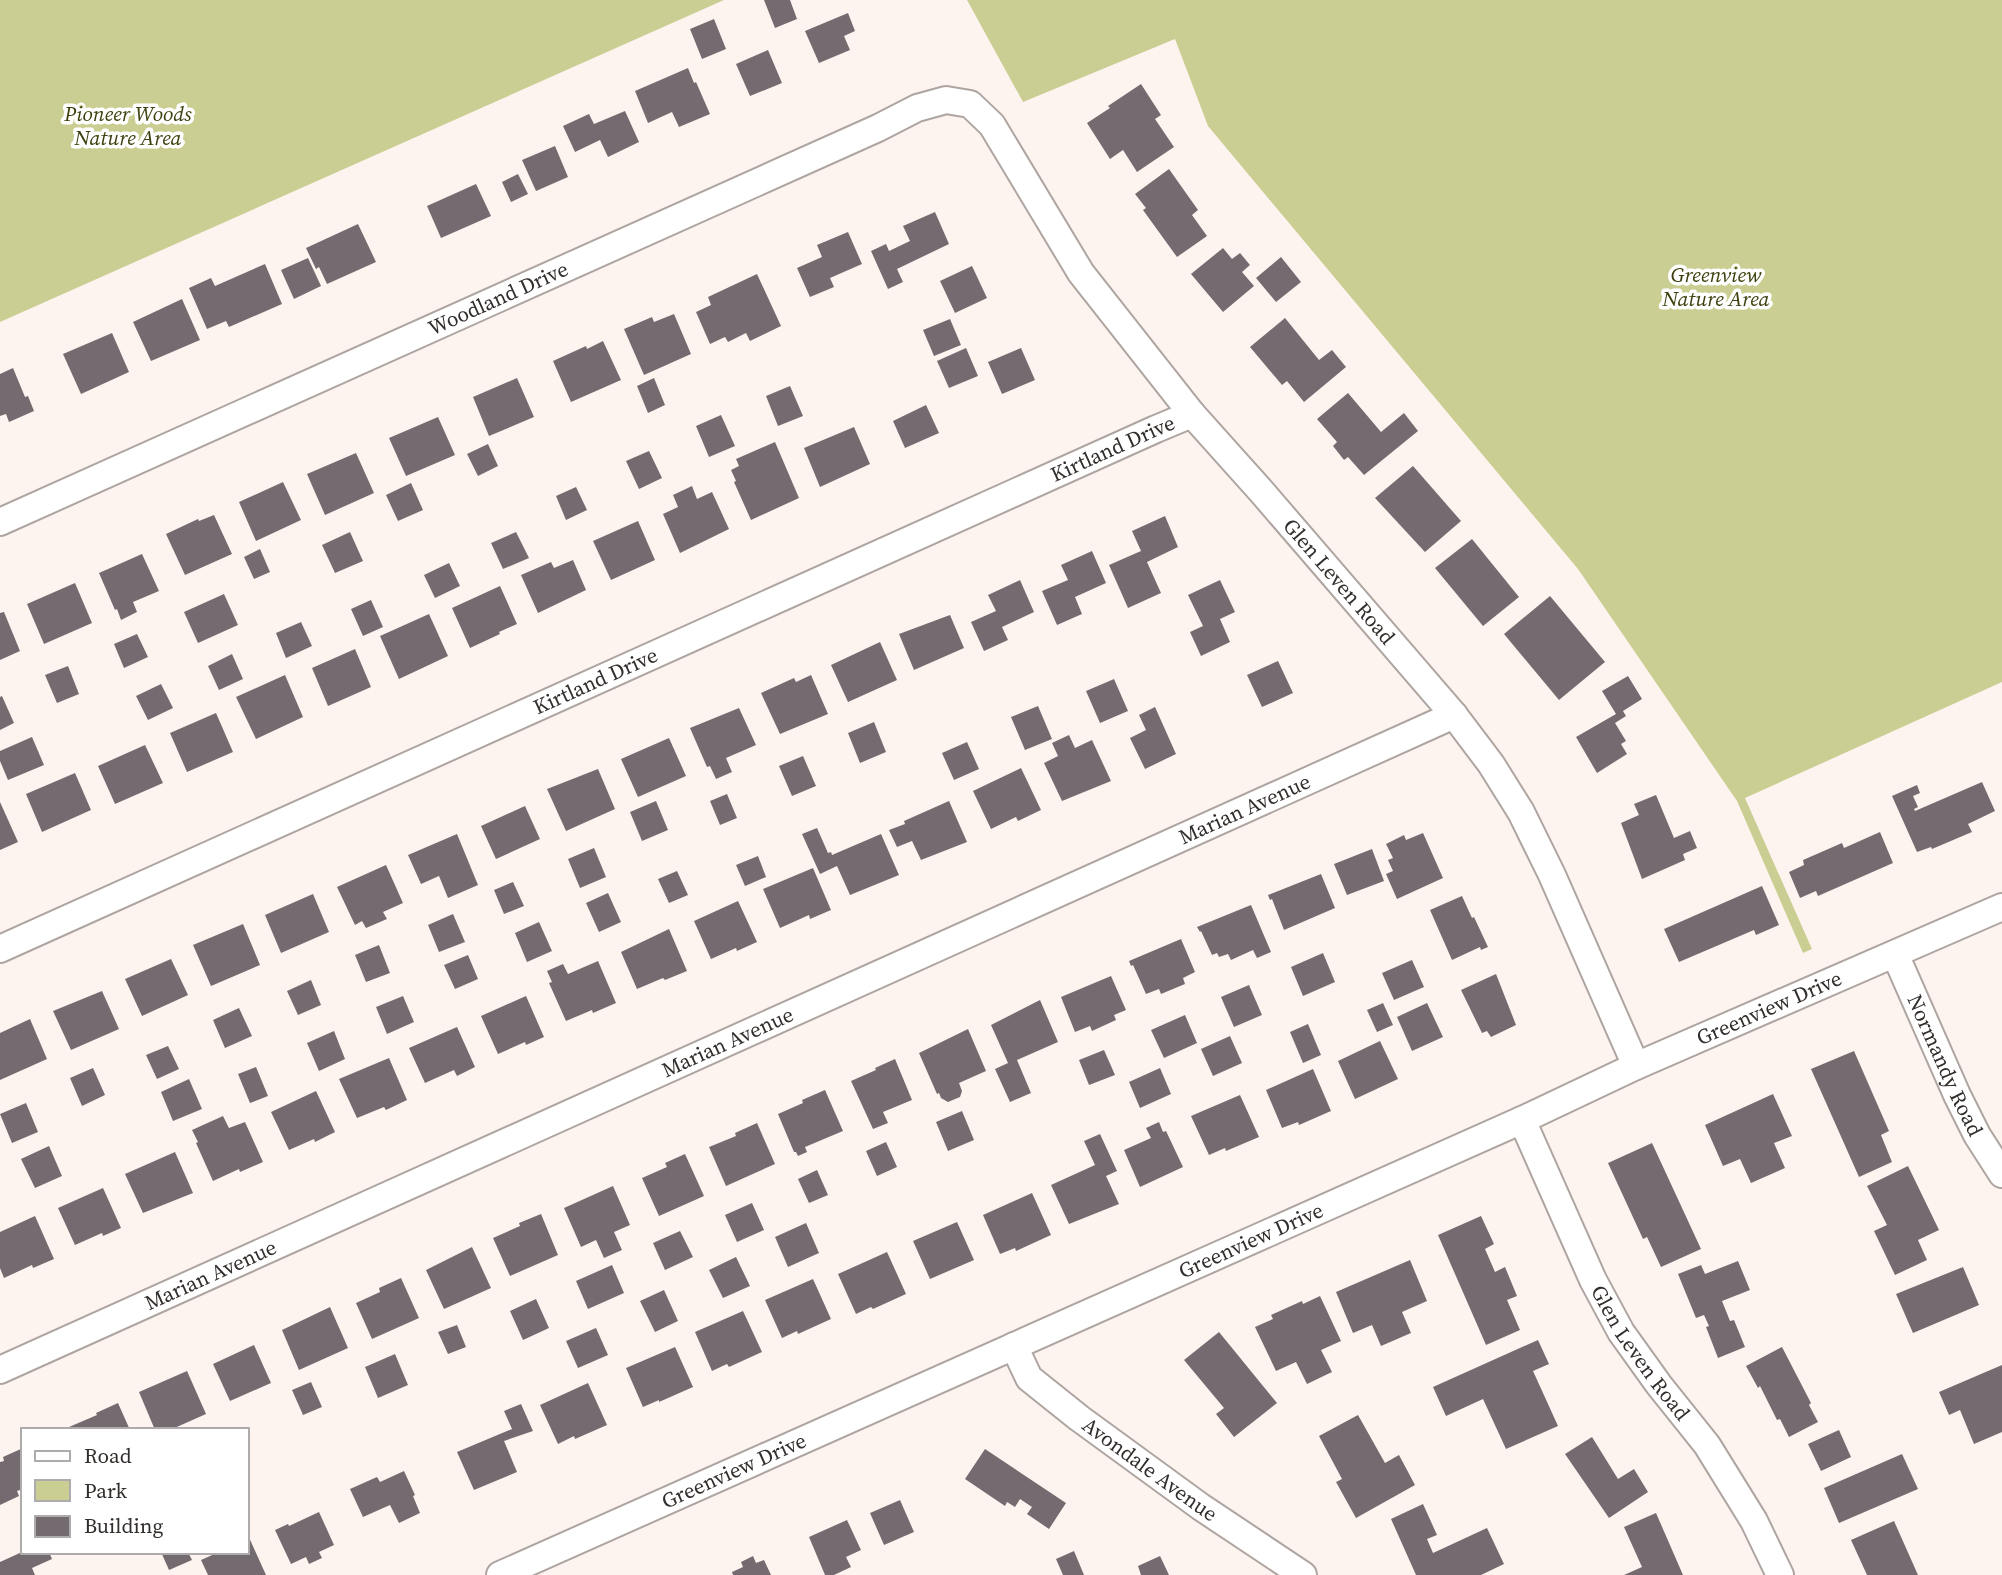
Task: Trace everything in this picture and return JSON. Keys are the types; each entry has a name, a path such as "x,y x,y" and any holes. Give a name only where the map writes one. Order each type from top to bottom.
{"street":[{"name":"Woodland Drive","path":"0,522 866,134 917,108 946,100 970,104 992,125"},
{"name":"Glen Leven Road","path":"992,125 1082,273 1192,414 1454,715 1491,764 1521,812 1552,875 1636,1066"},
{"name":"Kirtland Drive","path":"0,949 1192,414"},
{"name":"Marian Avenue","path":"0,1370 1454,715"},
{"name":"Greenview Drive","path":"500,1575 1522,1120 1636,1066 2002,907"},
{"name":"Normandy Road","path":"1895,954 1972,1125 2002,1174"},
{"name":"Glen Leven Road","path":"1522,1120 1593,1280 1621,1332 1707,1445 1754,1521 1780,1575"},
{"name":"Avondale Avenue","path":"1014,1346 1030,1378 1079,1418 1201,1507 1303,1575"}],"green space":[{"name":"Pioneer Woods Nature Area","path":"0,0 724,0 0,322"},
{"name":"Greenview Nature Area","path":"967,0 2002,0 2002,682 1745,798 1812,949 1803,953 1737,801 1578,569 1208,126 1175,39 1023,102"}],"building":[{"path":"764,0 790,0 797,19 775,28"},
{"path":"848,13 855,31 844,36 850,50 819,63 805,31"},
{"path":"714,19 726,49 702,59 690,29"},
{"path":"768,50 782,83 750,96 736,64"},
{"path":"688,68 710,114 679,127 672,112 648,123 635,91"},
{"path":"1141,84 1161,115 1155,119 1174,147 1137,172 1123,150 1110,159 1087,123"},
{"path":"625,111 639,142 608,157 600,140 575,152 563,126 589,114 594,124"},
{"path":"555,146 568,177 536,191 522,160"},
{"path":"1169,169 1198,210 1192,215 1207,236 1177,257 1143,210 1146,208 1135,194"},
{"path":"518,174 528,194 511,202 502,182"},
{"path":"476,184 491,216 441,238 427,206"},
{"path":"935,212 949,244 897,269 903,282 888,289 871,251 886,244 889,251 910,241 903,226"},
{"path":"358,224 376,262 327,284 306,248"},
{"path":"848,232 862,264 830,278 834,287 810,297 797,268 822,257 817,245"},
{"path":"1223,248 1232,259 1240,253 1250,265 1242,272 1254,286 1223,312 1191,274"},
{"path":"1281,257 1301,282 1276,302 1256,278"},
{"path":"308,258 321,286 294,299 281,270"},
{"path":"265,264 282,304 229,327 226,321 207,329 189,288 211,278 215,286"},
{"path":"972,266 987,298 955,313 940,281"},
{"path":"757,274 781,326 750,341 746,333 728,342 725,337 710,344 696,312 711,305 708,297"},
{"path":"182,299 200,340 151,361 133,322"},
{"path":"674,314 691,354 644,375 624,329 652,317 654,322"},
{"path":"1285,318 1319,360 1332,350 1346,367 1304,402 1287,381 1282,385 1250,347"},
{"path":"950,319 961,345 934,356 923,330"},
{"path":"112,333 129,372 81,394 63,354"},
{"path":"603,341 621,380 571,402 553,361"},
{"path":"966,348 978,376 949,388 937,361"},
{"path":"1021,348 1035,380 1002,394 988,362"},
{"path":"13,368 34,411 9,422 6,414 0,416 0,374"},
{"path":"517,378 534,417 489,436 473,397"},
{"path":"654,378 665,405 648,413 637,386"},
{"path":"790,386 803,416 778,426 766,396"},
{"path":"1348,393 1381,432 1404,413 1418,431 1364,475 1348,457 1344,460 1333,446 1337,442 1317,419"},
{"path":"926,405 939,433 905,448 893,421"},
{"path":"721,415 735,446 709,457 696,426"},
{"path":"438,417 455,455 406,476 389,438"},
{"path":"854,427 870,464 820,487 804,448"},
{"path":"775,442 799,498 751,520 731,470 739,466 736,459"},
{"path":"488,444 498,466 478,476 467,454"},
{"path":"649,451 662,478 639,489 626,461"},
{"path":"356,453 374,493 325,515 307,474"},
{"path":"1413,466 1461,521 1425,552 1375,498"},
{"path":"283,482 301,520 256,541 239,502"},
{"path":"411,483 423,510 398,521 386,495"},
{"path":"692,486 697,499 712,492 729,529 680,553 663,514 678,507 673,495"},
{"path":"576,487 587,510 566,520 556,496"},
{"path":"214,515 232,554 185,575 166,534 198,519 199,521"},
{"path":"1165,516 1178,547 1147,562 1161,593 1128,608 1109,565 1141,551 1132,531"},
{"path":"638,521 655,560 611,580 593,541"},
{"path":"350,532 363,561 335,573 322,545"},
{"path":"516,532 529,558 503,569 491,543"},
{"path":"1472,539 1519,597 1483,626 1435,568"},
{"path":"260,549 270,572 254,579 244,557"},
{"path":"1092,551 1106,583 1075,597 1082,614 1057,625 1042,591 1068,580 1061,565"},
{"path":"142,554 159,591 133,602 137,612 121,620 99,573"},
{"path":"573,560 586,590 538,613 521,575 551,562 554,568"},
{"path":"449,563 460,586 435,598 424,575"},
{"path":"1020,580 1034,612 1002,627 1008,640 984,651 971,622 996,611 988,595"},
{"path":"1220,580 1235,612 1220,619 1230,642 1201,656 1190,632 1203,626 1188,595"},
{"path":"75,583 92,623 44,644 27,604"},
{"path":"500,586 517,624 470,648 452,608"},
{"path":"224,594 238,625 198,643 184,612"},
{"path":"1550,596 1605,662 1559,700 1504,634"},
{"path":"371,600 383,627 363,636 351,609"},
{"path":"4,612 20,651 0,660 0,613"},
{"path":"429,614 448,656 399,679 380,636"},
{"path":"950,615 964,648 914,670 899,634"},
{"path":"301,622 312,646 286,658 276,633"},
{"path":"137,634 148,657 124,668 114,644"},
{"path":"880,642 897,680 848,702 831,665"},
{"path":"355,649 371,687 328,706 312,668"},
{"path":"232,654 243,679 219,690 208,666"},
{"path":"1278,661 1293,693 1262,707 1247,675"},
{"path":"68,666 79,694 57,703 45,675"},
{"path":"285,675 303,717 256,739 236,697"},
{"path":"811,675 828,714 780,734 761,693 794,678 796,682"},
{"path":"1628,676 1642,699 1623,711 1626,716 1615,723 1626,741 1621,744 1627,754 1597,773 1576,737 1616,714 1602,691"},
{"path":"1114,679 1128,711 1100,723 1086,691"},
{"path":"161,684 173,708 148,720 136,696"},
{"path":"2,696 14,723 0,730 0,697"},
{"path":"1038,706 1052,739 1025,750 1011,717"},
{"path":"1155,707 1176,754 1145,769 1130,738 1146,730 1139,715"},
{"path":"739,708 756,745 726,758 732,772 716,779 710,766 707,767 690,728"},
{"path":"216,713 233,752 187,772 170,733"},
{"path":"874,722 886,752 860,763 848,733"},
{"path":"1069,735 1075,748 1092,740 1111,781 1062,801 1044,763 1058,756 1052,743"},
{"path":"32,737 44,765 8,780 0,761 0,751"},
{"path":"669,738 686,776 638,797 621,759"},
{"path":"967,742 979,769 954,780 942,753"},
{"path":"145,745 163,783 115,804 98,766"},
{"path":"803,756 816,786 792,796 779,766"},
{"path":"1021,768 1041,810 1018,821 1016,817 991,829 973,791"},
{"path":"598,769 615,809 566,831 547,789"},
{"path":"75,773 91,810 42,832 26,794"},
{"path":"1982,782 1995,811 1968,824 1972,832 1932,849 1931,847 1917,852 1892,796 1917,785 1920,793 1913,796 1918,807 1915,811"},
{"path":"727,794 737,818 720,825 710,801"},
{"path":"1656,795 1674,838 1690,831 1697,848 1683,854 1685,860 1642,879 1621,823 1639,815 1634,804"},
{"path":"656,801 668,830 642,841 630,812"},
{"path":"949,801 967,842 921,860 912,841 897,847 889,830"},
{"path":"0,802 18,842 0,850"},
{"path":"525,806 540,839 496,859 481,826"},
{"path":"817,828 828,853 831,852 832,855 881,834 899,875 850,895 837,866 820,874 802,834"},
{"path":"1880,832 1893,863 1818,896 1816,891 1800,898 1789,872 1804,865 1803,860 1842,843 1844,848"},
{"path":"1423,833 1443,878 1397,899 1386,874 1393,871 1388,860 1393,858 1386,844 1404,835 1406,840"},
{"path":"457,834 478,885 448,898 439,876 421,884 408,855"},
{"path":"594,848 606,877 580,888 568,859"},
{"path":"1372,849 1384,881 1347,895 1334,864"},
{"path":"758,856 766,877 745,886 736,865"},
{"path":"386,865 403,903 383,912 387,919 366,928 362,921 355,925 337,887"},
{"path":"813,868 831,910 810,919 809,915 780,928 763,889"},
{"path":"677,871 688,895 669,903 658,879"},
{"path":"1321,874 1335,908 1284,930 1268,895"},
{"path":"513,882 524,906 504,914 494,890"},
{"path":"1762,886 1779,925 1756,935 1754,930 1679,962 1664,929"},
{"path":"608,893 621,922 599,932 586,903"},
{"path":"313,894 329,932 281,953 265,915"},
{"path":"1462,896 1488,947 1481,950 1480,947 1452,960 1430,910"},
{"path":"738,901 757,942 711,959 694,921"},
{"path":"1251,905 1271,952 1257,958 1253,950 1231,960 1228,954 1219,957 1217,953 1212,955 1197,927"},
{"path":"453,914 465,942 439,952 428,925"},
{"path":"539,922 552,951 527,962 515,933"},
{"path":"243,924 260,965 211,986 193,945"},
{"path":"669,929 687,971 637,989 621,952"},
{"path":"1181,939 1195,972 1183,978 1185,984 1161,994 1159,989 1146,994 1129,961"},
{"path":"379,945 390,973 366,982 355,955"},
{"path":"1323,953 1335,982 1303,996 1291,967"},
{"path":"468,955 478,979 455,989 444,965"},
{"path":"171,959 188,995 142,1016 125,979"},
{"path":"1412,960 1424,987 1394,1000 1382,973"},
{"path":"598,961 616,1003 566,1021 549,983 552,982 547,971 563,964 568,974"},
{"path":"1496,974 1516,1025 1491,1037 1487,1031 1482,1033 1461,990"},
{"path":"1111,976 1126,1010 1114,1015 1116,1020 1092,1031 1090,1026 1075,1032 1061,997"},
{"path":"311,980 321,1005 298,1015 287,991"},
{"path":"1249,985 1262,1015 1234,1027 1221,997"},
{"path":"102,991 119,1029 71,1050 53,1011"},
{"path":"403,996 414,1022 387,1034 376,1007"},
{"path":"526,996 544,1037 498,1054 481,1016"},
{"path":"1040,1000 1058,1042 1017,1060 1031,1093 1010,1102 995,1069 1008,1063 991,1025"},
{"path":"1383,1003 1393,1025 1377,1032 1367,1010"},
{"path":"1427,1003 1443,1037 1412,1051 1397,1017"},
{"path":"239,1008 252,1036 225,1048 213,1020"},
{"path":"1185,1015 1197,1043 1164,1058 1151,1030"},
{"path":"30,1019 47,1059 0,1080 0,1033"},
{"path":"1308,1024 1321,1055 1303,1063 1290,1032"},
{"path":"457,1027 475,1067 457,1076 454,1070 425,1083 409,1048"},
{"path":"968,1029 986,1071 959,1083 962,1091 960,1097 948,1102 937,1094 919,1053"},
{"path":"334,1031 345,1059 319,1071 307,1043"},
{"path":"1230,1036 1242,1063 1213,1076 1201,1049"},
{"path":"1380,1041 1398,1079 1355,1099 1338,1061"},
{"path":"168,1046 179,1069 157,1079 146,1055"},
{"path":"1104,1050 1115,1075 1089,1085 1079,1060"},
{"path":"1854,1051 1889,1131 1881,1135 1892,1162 1859,1177 1811,1069"},
{"path":"389,1058 407,1100 386,1110 384,1107 357,1118 339,1079"},
{"path":"895,1059 912,1100 883,1112 888,1123 873,1129 851,1081"},
{"path":"256,1067 268,1096 250,1103 238,1074"},
{"path":"93,1068 105,1095 82,1106 70,1078"},
{"path":"1160,1068 1171,1094 1140,1108 1129,1082"},
{"path":"1313,1069 1331,1111 1299,1125 1298,1122 1282,1128 1266,1090"},
{"path":"189,1079 202,1109 173,1121 161,1092"},
{"path":"825,1090 843,1131 805,1147 807,1152 798,1156 778,1114"},
{"path":"316,1091 335,1132 289,1150 271,1112"},
{"path":"1773,1094 1792,1136 1774,1143 1785,1168 1751,1183 1740,1159 1723,1166 1705,1125"},
{"path":"1240,1095 1259,1137 1209,1155 1191,1116"},
{"path":"26,1103 38,1132 12,1143 0,1114"},
{"path":"962,1111 974,1140 948,1151 936,1122"},
{"path":"223,1116 229,1128 245,1122 263,1162 213,1181 192,1130"},
{"path":"1159,1122 1183,1167 1140,1187 1124,1150 1151,1138 1146,1128"},
{"path":"757,1123 775,1164 726,1186 709,1147 736,1136 735,1133"},
{"path":"1100,1134 1117,1171 1106,1176 1119,1204 1069,1224 1051,1185 1095,1165 1084,1141"},
{"path":"886,1142 897,1167 877,1176 866,1151"},
{"path":"1652,1143 1701,1249 1661,1267 1647,1237 1643,1239 1608,1163"},
{"path":"49,1146 62,1176 35,1188 21,1159"},
{"path":"175,1152 193,1193 143,1213 125,1174"},
{"path":"685,1154 704,1196 659,1216 642,1178 667,1167 665,1163"},
{"path":"1908,1166 1939,1230 1918,1240 1927,1260 1895,1275 1874,1231 1887,1225 1867,1186"},
{"path":"817,1170 828,1195 809,1203 798,1179"},
{"path":"613,1186 630,1225 614,1232 622,1250 604,1258 596,1240 581,1247 564,1208"},
{"path":"103,1188 121,1228 75,1245 58,1208"},
{"path":"1032,1193 1051,1235 1016,1251 1015,1248 1000,1254 983,1215"},
{"path":"752,1203 764,1230 737,1242 725,1215"},
{"path":"541,1214 558,1255 510,1276 493,1238"},
{"path":"35,1216 54,1259 33,1268 32,1265 4,1278 0,1268 0,1232"},
{"path":"1481,1216 1494,1244 1485,1249 1495,1272 1505,1267 1517,1296 1507,1300 1520,1330 1486,1345 1438,1235"},
{"path":"957,1222 974,1260 930,1279 913,1241"},
{"path":"806,1223 819,1253 788,1267 775,1237"},
{"path":"680,1231 693,1257 665,1270 653,1243"},
{"path":"472,1247 491,1288 444,1309 426,1270"},
{"path":"887,1252 906,1294 856,1314 838,1274"},
{"path":"736,1257 750,1286 723,1298 709,1270"},
{"path":"1410,1260 1427,1301 1402,1312 1411,1333 1381,1346 1372,1325 1353,1333 1336,1292"},
{"path":"1738,1261 1750,1290 1722,1301 1730,1321 1734,1320 1745,1347 1718,1358 1704,1315 1696,1318 1678,1274 1701,1265 1705,1274"},
{"path":"612,1265 624,1293 588,1309 576,1281"},
{"path":"1963,1267 1979,1305 1913,1333 1896,1294"},
{"path":"401,1278 419,1318 372,1339 356,1303"},
{"path":"813,1279 831,1319 782,1338 765,1300"},
{"path":"664,1290 678,1321 655,1332 640,1301"},
{"path":"1320,1296 1341,1341 1321,1350 1332,1372 1307,1384 1296,1362 1276,1371 1255,1327 1273,1319 1271,1315"},
{"path":"536,1299 549,1328 523,1340 510,1311"},
{"path":"330,1307 348,1348 299,1370 282,1330"},
{"path":"743,1311 762,1352 729,1367 727,1364 712,1371 695,1332"},
{"path":"457,1325 466,1347 448,1354 438,1332"},
{"path":"596,1328 608,1355 578,1368 566,1341"},
{"path":"1219,1332 1277,1403 1234,1437 1216,1414 1224,1408 1184,1360"},
{"path":"1538,1340 1549,1364 1533,1371 1558,1426 1506,1449 1483,1399 1446,1416 1433,1387"},
{"path":"254,1345 271,1383 230,1401 213,1364"},
{"path":"675,1347 693,1387 643,1407 626,1368"},
{"path":"1782,1347 1818,1422 1789,1437 1746,1366"},
{"path":"395,1354 408,1385 378,1398 365,1367"},
{"path":"2002,1365 2002,1432 1974,1444 1960,1410 1949,1415 1939,1392"},
{"path":"187,1371 206,1414 174,1428 154,1428 139,1392"},
{"path":"311,1382 322,1407 303,1415 292,1390"},
{"path":"588,1383 607,1425 558,1444 540,1405"},
{"path":"118,1403 129,1428 69,1428 97,1415 96,1413"},
{"path":"521,1404 533,1431 504,1441 517,1472 474,1490 457,1452 512,1429 504,1411"},
{"path":"1358,1415 1385,1463 1399,1455 1415,1485 1356,1518 1336,1482 1342,1479 1319,1436"},
{"path":"1839,1430 1851,1457 1821,1471 1808,1444"},
{"path":"1592,1437 1618,1479 1634,1469 1648,1492 1609,1518 1565,1454"},
{"path":"21,1449 21,1490 17,1491 19,1496 0,1505 0,1462 4,1461 3,1457"},
{"path":"985,1449 1066,1503 1049,1529 1027,1514 1032,1507 1020,1499 1015,1507 1007,1502 1005,1506 965,1479"},
{"path":"1902,1454 1918,1489 1839,1523 1824,1488"},
{"path":"404,1471 420,1513 399,1523 390,1505 363,1517 350,1489 377,1477 380,1482"},
{"path":"900,1500 914,1532 884,1545 870,1513"},
{"path":"1423,1504 1437,1535 1427,1539 1433,1553 1487,1528 1504,1564 1481,1575 1416,1575 1391,1519"},
{"path":"319,1512 334,1545 319,1552 322,1558 309,1564 306,1557 291,1564 275,1530"},
{"path":"1656,1513 1683,1575 1624,1575 1642,1567 1624,1527"},
{"path":"847,1520 861,1550 846,1557 851,1567 834,1575 825,1575 809,1537"},
{"path":"1894,1521 1918,1575 1867,1575 1851,1540"},
{"path":"248,1535 266,1575 208,1575 201,1560 214,1554 248,1554"},
{"path":"1074,1551 1084,1575 1063,1575 1056,1559"},
{"path":"21,1552 50,1554 52,1559 32,1568 35,1575 0,1575 0,1562"},
{"path":"162,1554 189,1554 192,1560 169,1570"},
{"path":"753,1556 756,1563 764,1560 771,1575 733,1575 732,1572 743,1567 741,1562"},
{"path":"1160,1556 1169,1575 1141,1575 1138,1566"}]}
